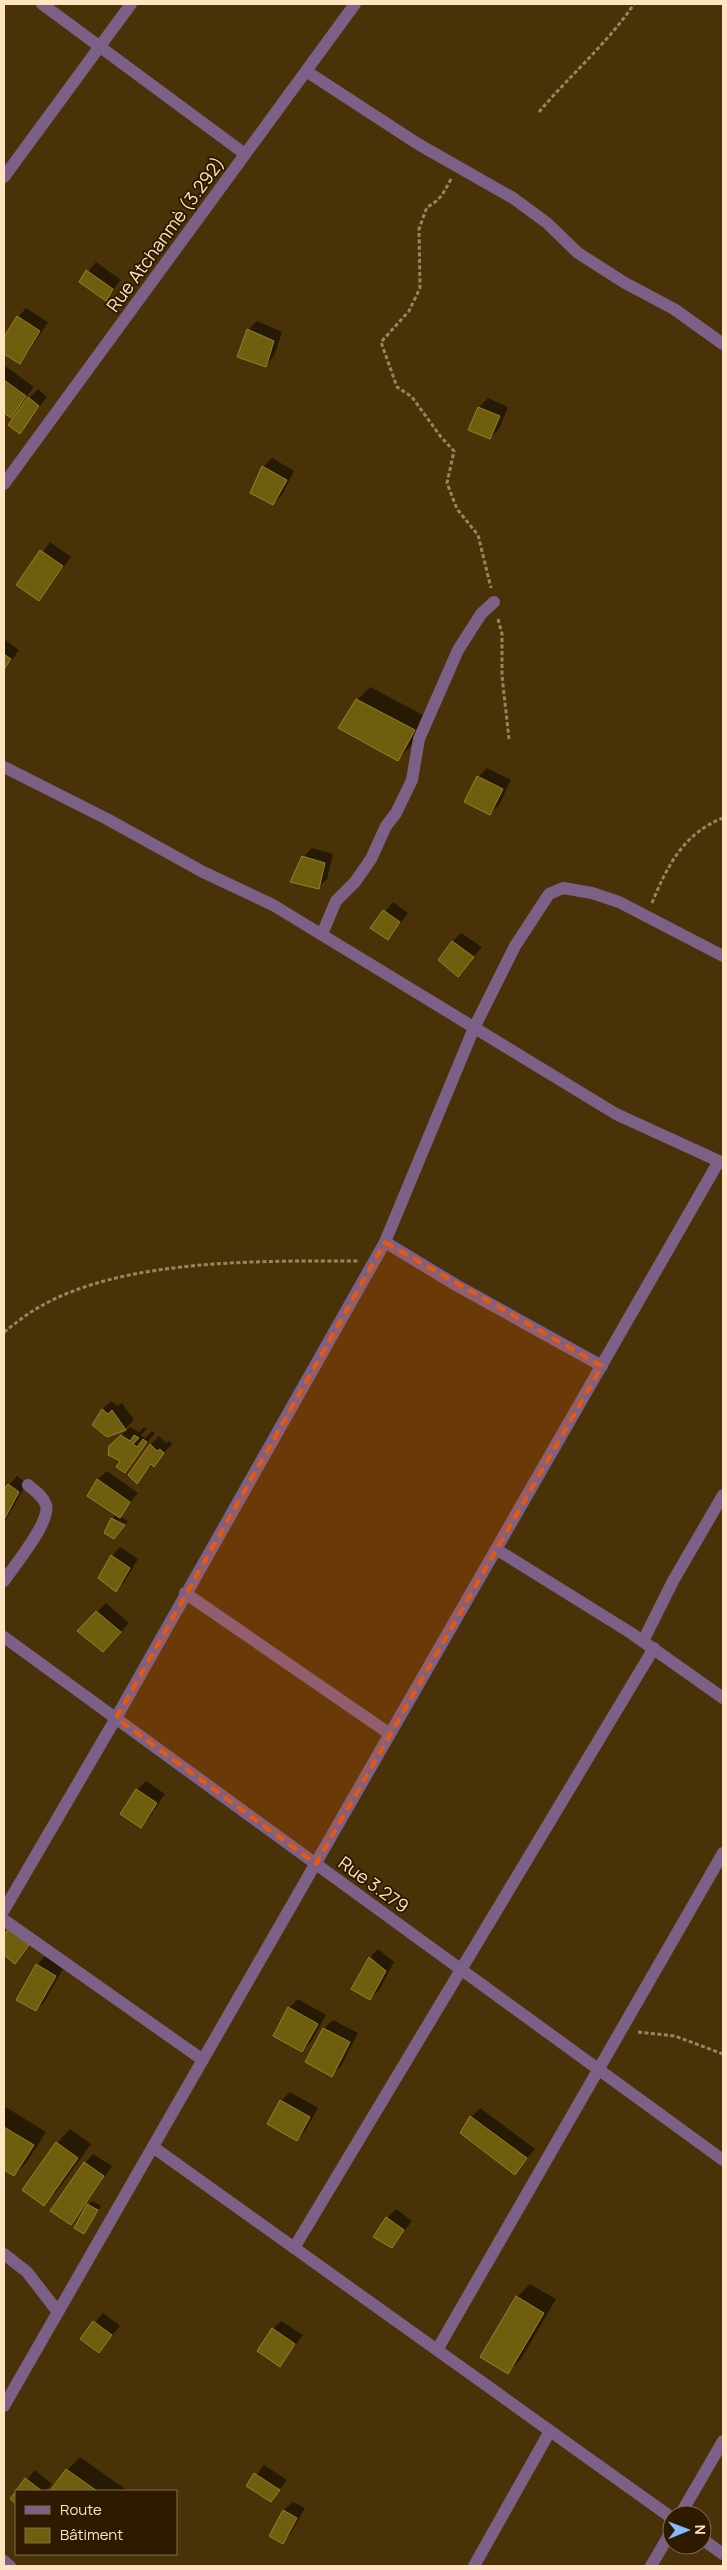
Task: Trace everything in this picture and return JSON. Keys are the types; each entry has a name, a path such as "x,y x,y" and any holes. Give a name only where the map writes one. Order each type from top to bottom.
{"street":[{"path":"42,4 245,154"},
{"path":"4,177 132,4"},
{"name":"Rue Atchanmè (3.292)","path":"4,484 355,4"},
{"path":"306,71 458,168 513,198 547,223 578,253 625,283 674,309 723,344"},
{"path":"322,934 336,901 354,882 371,859 386,826 396,813 412,780 419,739 458,650 481,614 494,602"},
{"path":"4,767 107,819 203,872 273,905 616,1114 721,1162 496,1548 4,2406"},
{"path":"4,1910 116,1718 185,1593 375,1261 385,1242 474,1028 515,946 548,894 563,888 592,893 619,902 723,956"},
{"path":"385,1242 456,1285 602,1366"},
{"path":"4,1581 44,1520 47,1507 41,1496 28,1485"},
{"path":"643,1641 673,1581 723,1495"},
{"path":"496,1548 654,1648 723,1698"},
{"path":"185,1593 390,1734"},
{"name":"Rue 3.279","path":"4,1637 723,2160"},
{"path":"294,2248 654,1648"},
{"path":"437,2350 723,1853"},
{"path":"4,1920 203,2060"},
{"path":"153,2147 662,2511"},
{"path":"4,2254 27,2272 58,2312"},
{"path":"474,2566 550,2431"},
{"path":"686,2505 723,2441"},
{"path":"712,2546 723,2554"},
{"path":"651,2566 662,2547"},
{"path":"4,2561 10,2566"}],"path":[{"path":"539,112 565,81 618,28 634,4"},
{"path":"458,168 445,192 436,203 427,207 419,229 420,288 409,310 381,342 397,387 412,397 441,437 454,451 447,483 457,509 478,535 502,634 502,676 509,739"},
{"path":"647,915 663,877 675,856 690,837 710,823 723,818"},
{"path":"4,1332 50,1302 98,1282 249,1260 375,1261"},
{"path":"621,2030 675,2036 723,2054"}],"highlighted area":[{"path":"385,1242 602,1366 316,1864 116,1718"}],"building":[{"path":"86,270 113,289 106,301 79,282"},
{"path":"17,316 40,331 20,364 4,354 4,337"},
{"path":"247,329 274,341 266,367 237,357"},
{"path":"4,380 26,396 11,418 4,413"},
{"path":"28,397 39,406 20,434 8,425"},
{"path":"478,407 500,416 490,439 468,430"},
{"path":"262,466 287,480 273,505 250,493"},
{"path":"40,550 63,566 39,601 16,585"},
{"path":"4,654 11,659 4,670"},
{"path":"356,699 415,730 398,761 338,728"},
{"path":"477,776 503,789 490,815 464,802"},
{"path":"302,856 325,863 319,889 290,882"},
{"path":"383,910 400,922 388,940 370,928"},
{"path":"452,941 474,957 458,977 438,960"},
{"path":"102,1409 108,1414 112,1410 126,1430 107,1437 92,1425"},
{"path":"121,1435 130,1441 134,1435 139,1438 133,1444 137,1447 143,1439 147,1442 125,1473 116,1467 120,1461 108,1455 109,1446"},
{"path":"150,1444 157,1451 160,1449 164,1453 154,1467 151,1464 137,1484 128,1475"},
{"path":"97,1479 130,1502 120,1518 87,1496"},
{"path":"8,1484 19,1492 4,1520 4,1489"},
{"path":"111,1518 125,1525 114,1539 104,1533"},
{"path":"111,1555 130,1568 116,1592 98,1578"},
{"path":"96,1611 121,1632 103,1652 77,1631"},
{"path":"136,1789 157,1803 141,1828 120,1814"},
{"path":"8,1929 29,1945 15,1964 4,1955 4,1935"},
{"path":"369,1957 386,1971 370,2000 351,1989"},
{"path":"36,1964 56,1976 36,2011 16,2000"},
{"path":"288,2007 318,2024 302,2052 273,2036"},
{"path":"323,2028 350,2042 332,2077 305,2062"},
{"path":"280,2100 310,2117 297,2141 267,2124"},
{"path":"470,2116 527,2158 515,2175 460,2133"},
{"path":"4,2127 34,2145 14,2176 4,2170"},
{"path":"56,2142 78,2158 44,2206 22,2190"},
{"path":"84,2162 104,2176 71,2225 50,2211"},
{"path":"87,2204 98,2210 84,2234 74,2228"},
{"path":"386,2217 404,2230 392,2248 373,2237"},
{"path":"516,2296 544,2313 508,2374 480,2357"},
{"path":"93,2321 112,2335 99,2353 80,2339"},
{"path":"272,2328 295,2344 280,2367 257,2351"},
{"path":"66,2469 96,2490 51,2490"},
{"path":"254,2473 280,2490 271,2502 246,2486"},
{"path":"25,2478 41,2490 16,2490"},
{"path":"15,2492 15,2503 10,2499"},
{"path":"283,2510 297,2518 283,2544 269,2536"}]}
